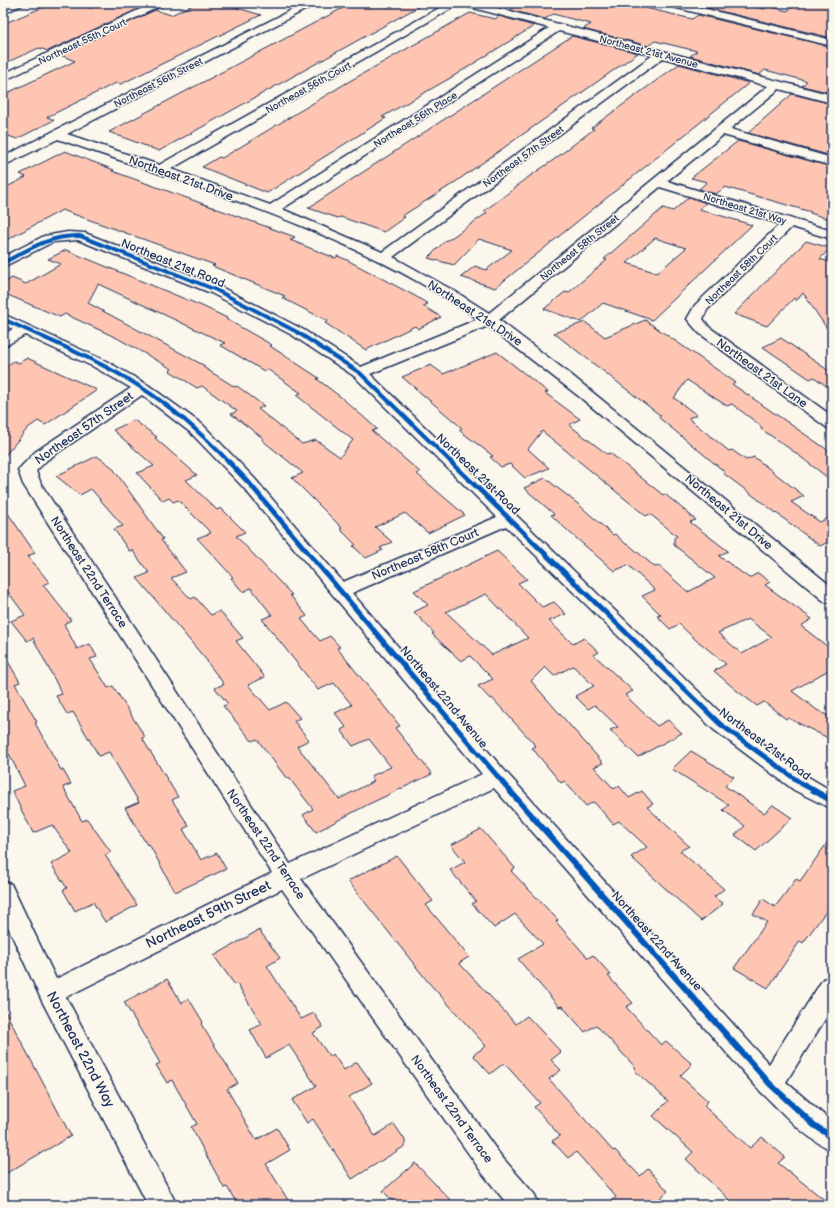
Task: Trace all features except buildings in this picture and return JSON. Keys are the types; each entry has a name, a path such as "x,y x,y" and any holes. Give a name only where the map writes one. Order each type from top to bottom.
{"street":[{"path":"3,11 21,3"},
{"name":"Northeast 55th Court","path":"3,78 162,3"},
{"name":"Northeast 56th Street","path":"3,162 313,3"},
{"name":"Northeast 56th Court","path":"160,170 456,3"},
{"name":"Northeast 21st Avenue","path":"466,3 832,99"},
{"path":"669,3 832,43"},
{"name":"Northeast 56th Place","path":"271,210 558,27"},
{"name":"Northeast 57th Street","path":"384,258 662,54"},
{"name":"Northeast 58th Street","path":"360,373 490,320 777,84"},
{"path":"720,130 832,162"},
{"name":"Northeast 21st Drive","path":"56,134 271,210 340,237 384,258 450,294 490,320 550,364 832,597"},
{"name":"Northeast 21st Way","path":"658,182 832,235"},
{"name":"Northeast 58th Court","path":"695,319 700,308 790,222"},
{"name":"Northeast 21st Road","path":"3,264 48,239 64,235 80,236 216,290 297,332 360,373 720,724 802,784 832,801"},
{"name":"Northeast 22nd Avenue","path":"3,319 100,364 142,388 197,429 250,483 497,777 770,1084 814,1125 832,1138"},
{"name":"Northeast 21st Lane","path":"695,319 704,330 832,424"},
{"path":"3,342 24,329"},
{"name":"Northeast 57th Street","path":"27,470 41,456 142,388"},
{"name":"Northeast 22nd Terrace","path":"27,470 32,484 286,876 492,1164 525,1205"},
{"name":"Northeast 58th Court","path":"341,590 509,518"},
{"name":"Northeast 59th Street","path":"51,993 286,876 497,777"},
{"name":"Northeast 22nd Way","path":"3,891 51,993 163,1205"},
{"path":"770,1084 832,987"}],"cycle path":[{"path":"3,263 31,247 49,239 80,236 216,290 297,332 360,373 720,724 802,784 832,801"},
{"path":"3,319 100,364 142,388 197,429 249,483 497,777 770,1084 814,1125 832,1137"}]}
